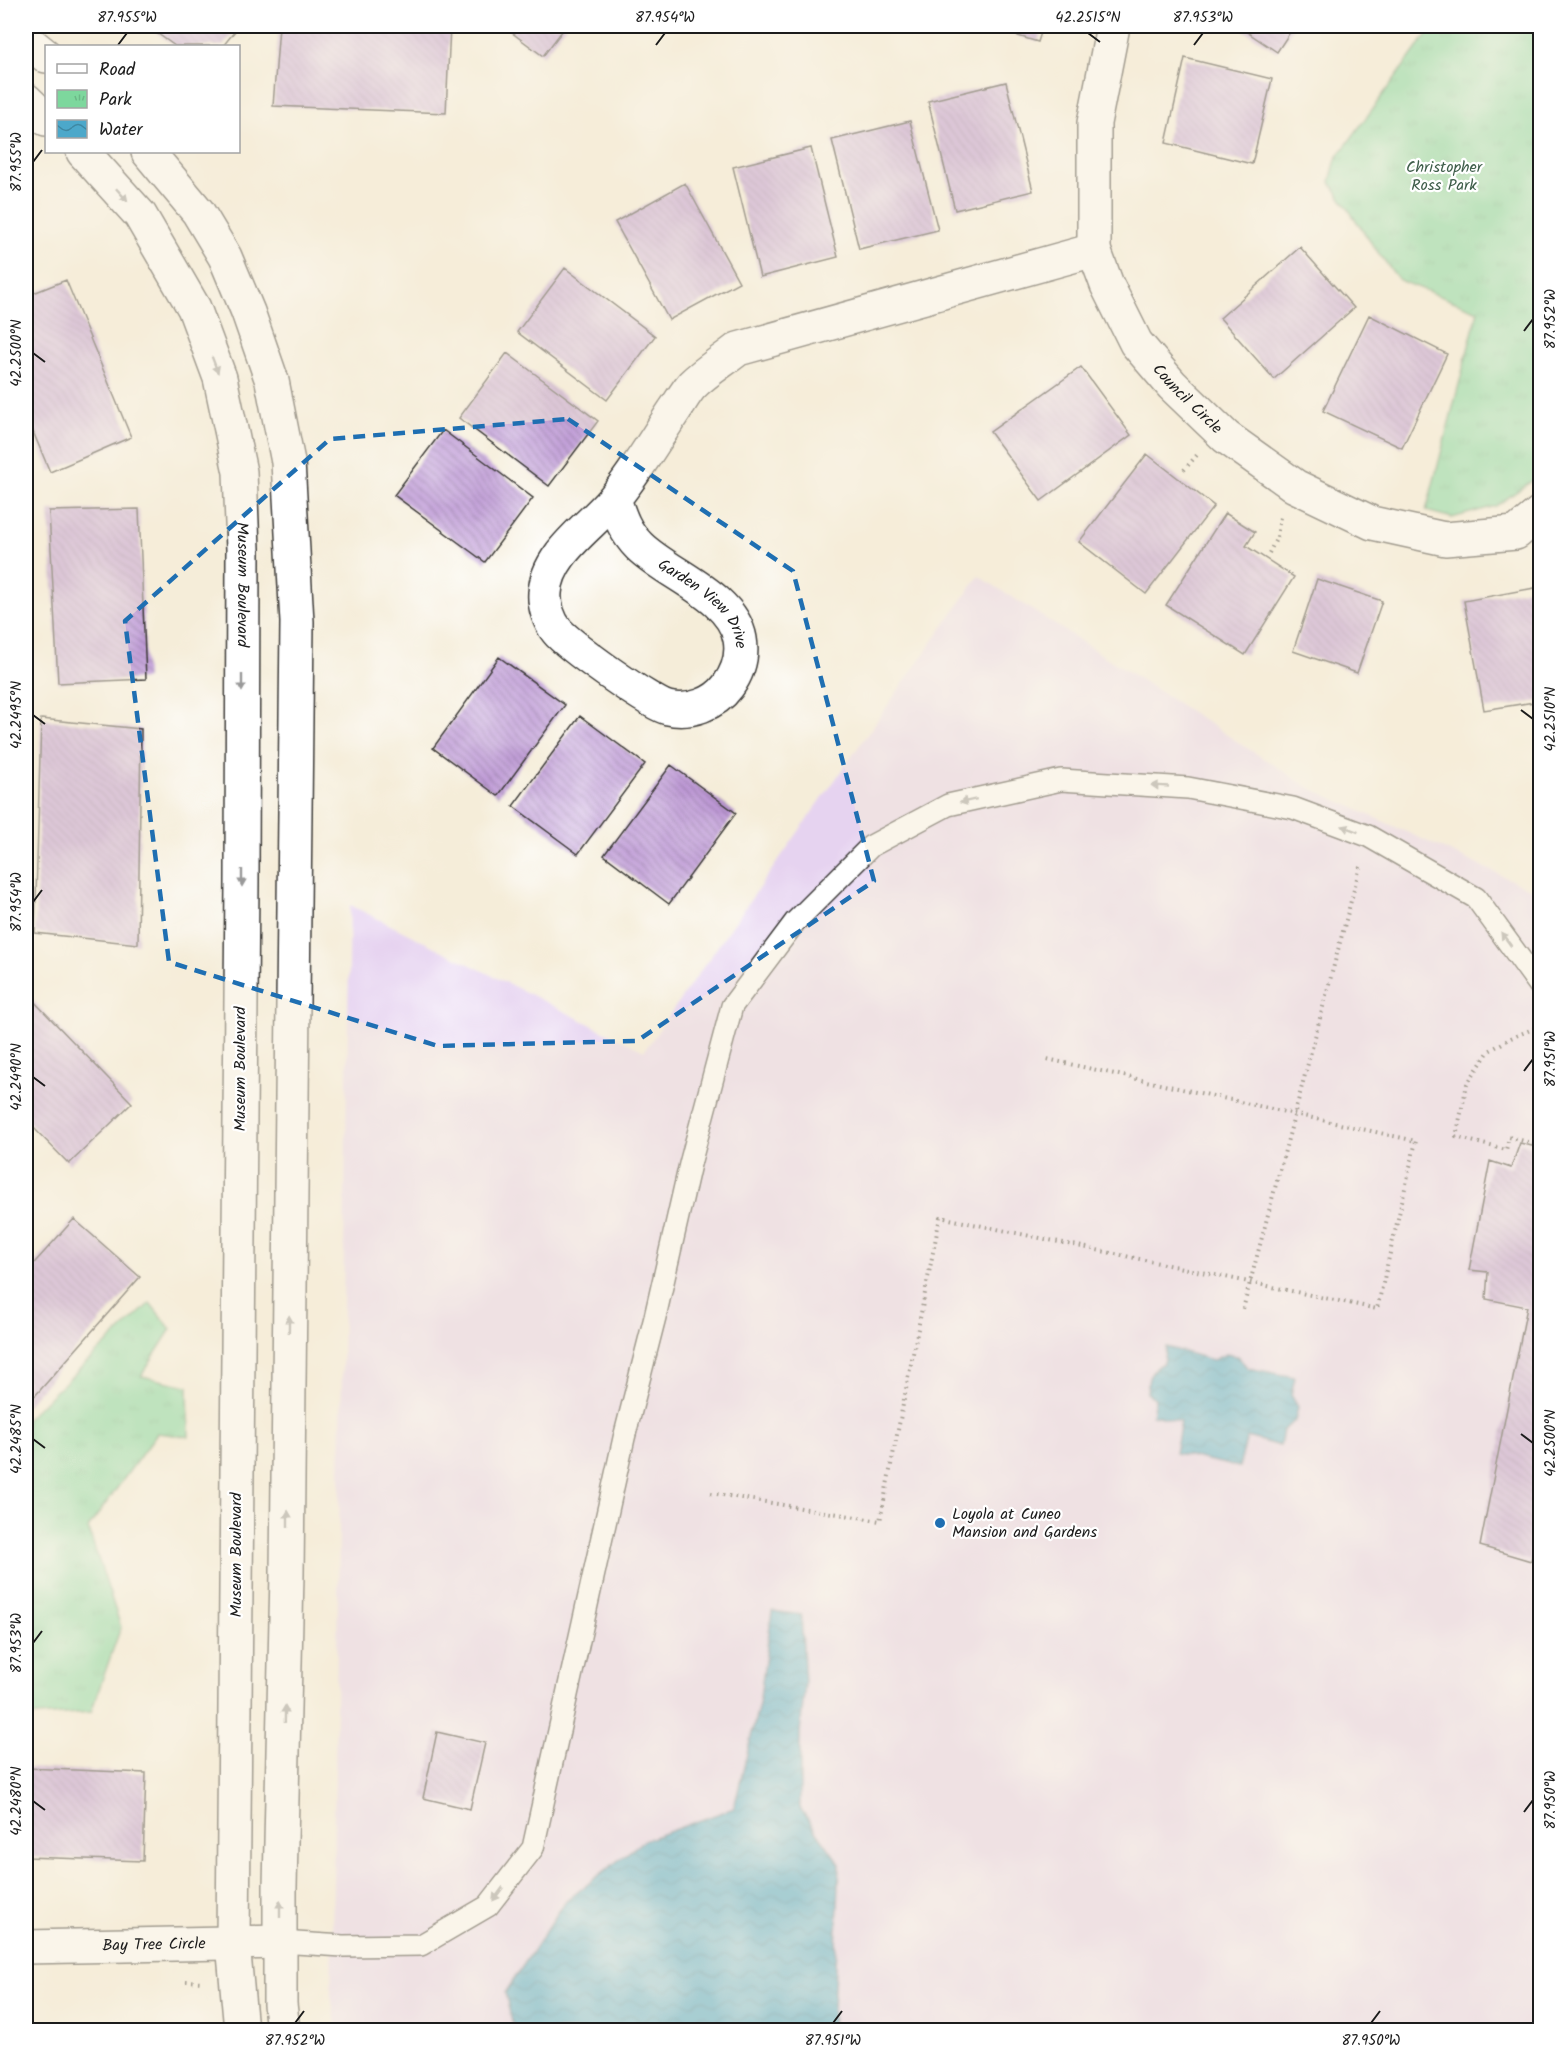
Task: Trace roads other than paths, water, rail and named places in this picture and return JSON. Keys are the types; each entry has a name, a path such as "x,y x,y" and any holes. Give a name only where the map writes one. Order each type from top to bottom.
{"street":[{"name":"Council Circle","path":"1113,26 1094,123 1094,250 1107,285 1136,342 1172,385 1226,437 1295,486 1372,523 1445,539 1516,533 1540,513"},
{"path":"26,40 45,55"},
{"path":"26,100 45,118"},
{"name":"Museum Boulevard","path":"83,153 140,215 194,308 220,378 240,472 243,549 242,881 218,1943 241,2031"},
{"path":"149,153 198,212 225,257 248,312 272,381 288,462 297,622 287,1574 280,1942 280,2004 283,2031"},
{"name":"Garden View Drive","path":"614,499 623,527 640,547 720,604 732,619 740,638 741,658 735,677 723,693 707,704 687,710 668,708 649,701 558,632 548,615 544,596 547,576 556,558 614,499 692,385 738,349 1094,250"},
{"name":"Bay Tree Circle","path":"26,1947 280,1942"}],"lane":[{"path":"280,1942 343,1946 421,1945 488,1906 533,1848 624,1438 690,1164 732,1006 795,922 871,846 948,805 1061,780 1188,788 1293,808 1368,836 1476,898 1540,986"}],"water":[{"path":"1166,1347 1213,1360 1226,1354 1237,1356 1248,1368 1295,1377 1291,1395 1298,1407 1295,1421 1283,1430 1280,1446 1247,1437 1239,1467 1175,1453 1181,1421 1152,1415 1155,1398 1147,1393 1150,1375 1163,1363"},
{"path":"772,1611 801,1615 805,1683 800,1733 800,1808 840,1864 832,2030 514,2030 505,1993 565,1902 643,1841 734,1808 759,1704"}],"place":[{"name":"Loyola at Cuneo Mansion and Gardens","path":"940,1523"}],"park label":[{"name":"Christopher Ross Park","path":"1444,176"}]}
